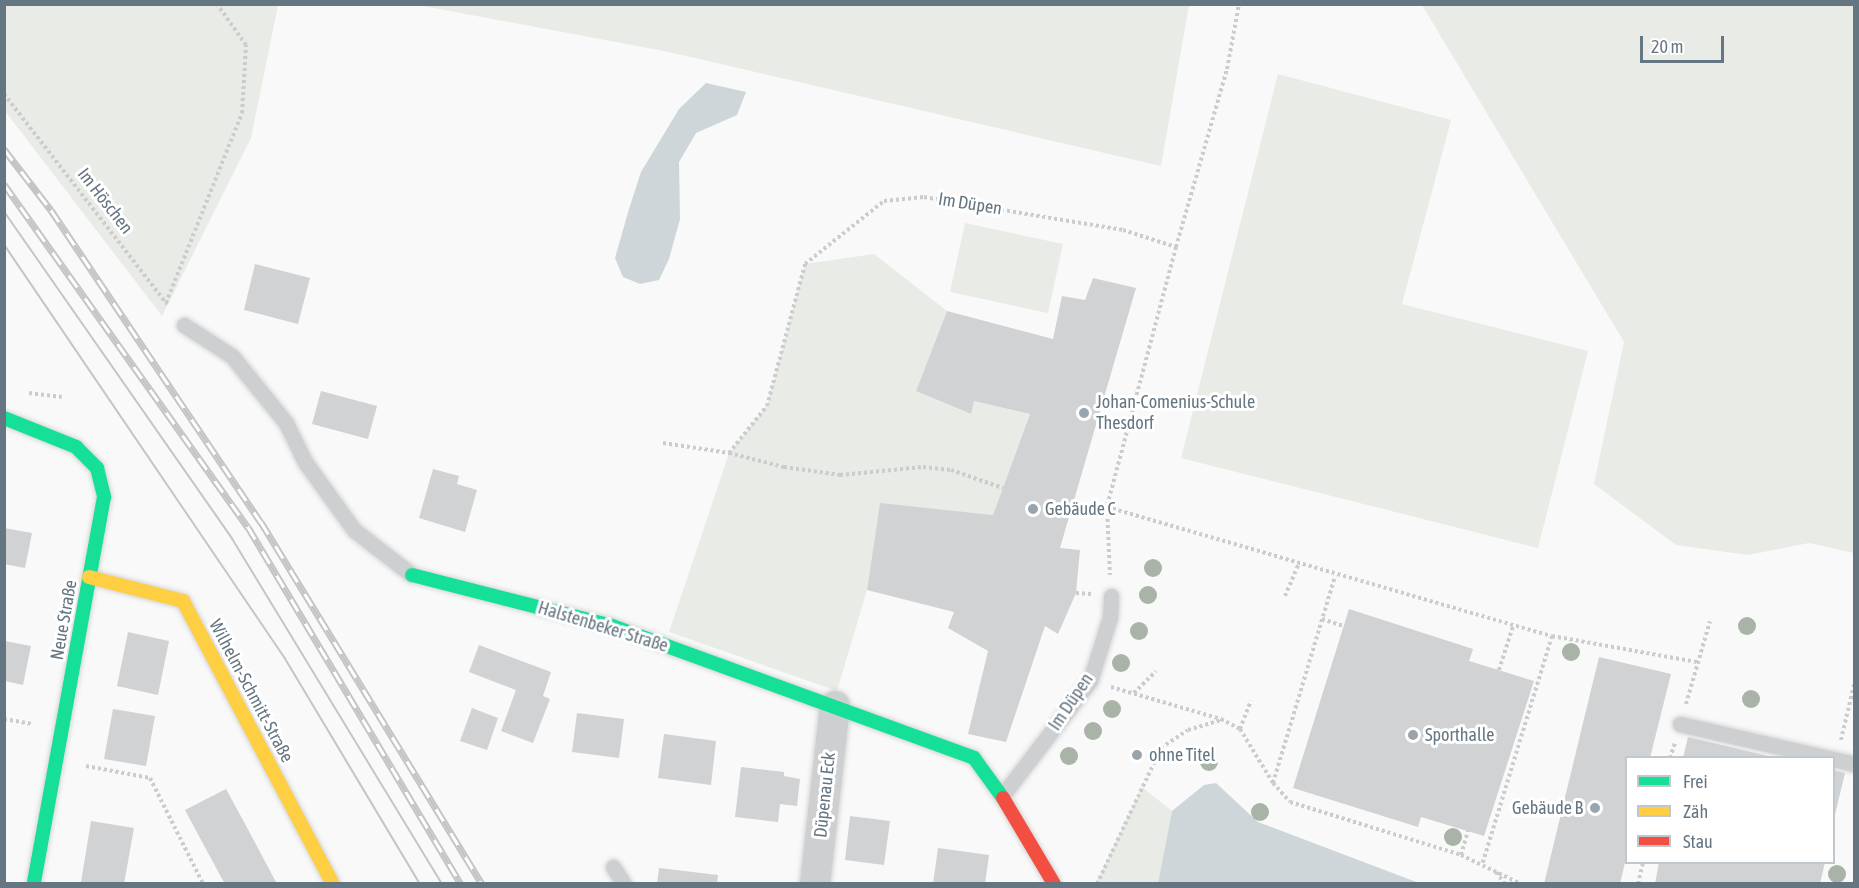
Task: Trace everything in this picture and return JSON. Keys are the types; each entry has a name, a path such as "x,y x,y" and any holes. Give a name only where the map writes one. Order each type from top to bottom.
{"street":[{"name":"Neue Straße","path":"4,418 76,447 98,468 104,497 34,884"},
{"name":"Halstenbeker Straße","path":"412,575 612,626 835,705 974,758 1002,795 1054,884"},
{"name":"Wilhelm-Schmitt-Straße","path":"89,577 183,601 333,884"},
{"name":"Düpenau Eck","path":"815,884 835,705"}],"lane":[{"name":"Halstenbeker Straße","path":"184,325 232,356 286,423 305,462 354,530 412,575"},
{"name":"Im Düpen","path":"1002,795 1090,681 1110,617 1112,596"},
{"path":"1680,724 1827,756"},
{"path":"1836,758 1854,764"},
{"path":"613,867 624,884"}],"path":[{"path":"166,303 242,113 246,45 217,4"},
{"path":"1112,596 1107,507 1176,247 1227,69 1239,4"},
{"name":"Im Höschen","path":"4,94 184,325"},
{"name":"Im Düpen","path":"729,453 767,405 805,264 884,201 924,197 1124,230 1176,247"},
{"path":"16,392 62,397"},
{"path":"663,443 729,453 784,467 840,475 923,467 951,470 1003,488"},
{"path":"1107,507 1335,576 1513,626 1552,636 1697,662"},
{"path":"1285,596 1298,565"},
{"path":"1273,783 1335,576"},
{"path":"1322,619 1344,626"},
{"path":"1672,756 1710,621"},
{"path":"1499,670 1513,626"},
{"path":"1482,865 1552,636"},
{"path":"1134,693 1156,671"},
{"path":"1090,681 1221,719 1239,729 1273,783 1290,802 1461,855 1521,884"},
{"path":"1836,758 1854,685"},
{"path":"1239,729 1251,701"},
{"path":"1097,884 1161,748 1188,730 1221,719"},
{"path":"56,761 150,778 203,884"},
{"path":"1461,855 1468,831"},
{"path":"1638,884 1643,864"},
{"path":"1495,872 1505,884"}],"shaded area":[{"path":"5,4 278,5 251,138 162,316 5,111"},
{"path":"1189,4 1161,166 669,52 418,5"},
{"path":"1422,5 1854,5 1854,553 1809,543 1748,555 1676,545 1594,484 1624,342"},
{"path":"1278,74 1451,120 1402,304 1588,351 1538,548 1181,458"},
{"path":"706,83 746,92 737,115 696,133 679,162 680,219 669,259 659,280 640,284 623,277 615,258 641,172 679,109"},
{"path":"965,223 1063,244 1048,313 950,292"},
{"path":"874,254 947,311 916,391 970,414 974,401 1030,414 993,515 880,504 867,590 837,691 669,632 729,453 767,405 805,264"},
{"path":"1216,783 1258,822 1419,883 1158,883 1172,811 1204,785"},
{"path":"1142,787 1172,811 1158,883 1096,883"}],"building":[{"path":"255,264 310,278 298,324 244,310"},
{"name":"Gebäude C","path":"1093,278 1136,288 1060,548 1080,550 1076,593 1058,634 1045,626 1006,742 968,734 988,651 948,628 954,612 867,590 880,503 993,515 1030,414 974,401 971,414 916,391 947,311 1053,339 1062,296 1085,300"},
{"path":"321,391 377,406 368,439 312,424"},
{"path":"433,469 459,476 457,484 477,490 465,532 419,518"},
{"path":"4,528 32,533 25,568 4,564"},
{"name":"Sporthalle","path":"1349,609 1473,649 1469,661 1534,681 1484,836 1421,817 1418,827 1293,788"},
{"path":"128,632 169,641 158,695 117,686"},
{"path":"5,641 31,646 23,685 5,681"},
{"path":"479,645 551,672 543,696 550,699 533,743 501,731 516,690 469,672"},
{"name":"Gebäude B","path":"1599,657 1671,674 1650,756 1625,756 1625,862 1620,884 1544,884"},
{"path":"472,708 498,718 487,750 460,741"},
{"path":"113,709 155,716 146,766 104,759"},
{"path":"577,713 624,719 619,758 572,752"},
{"path":"664,734 716,741 711,785 658,778"},
{"path":"1688,737 1769,756 1683,756"},
{"path":"741,767 784,772 784,776 800,779 797,806 780,804 778,822 735,817"},
{"path":"1835,770 1845,773 1835,815"},
{"path":"226,789 277,884 225,884 185,810"},
{"path":"850,816 890,821 884,865 845,860"},
{"path":"91,821 134,828 124,884 81,882"},
{"path":"938,848 989,855 985,884 933,884"},
{"path":"1659,864 1825,864 1820,884 1655,884"},
{"path":"659,868 718,875 717,884 657,884"}],"tram line":[{"path":"4,211 232,538 442,884"},
{"path":"4,244 285,658 420,884"}],"railway":[{"path":"4,149 51,210 261,522 482,884"},
{"path":"4,184 248,527 461,884"}],"traffic: fast":[{"path":"4,418 76,447 97,468 104,497 34,884"},
{"path":"412,575 612,626 974,758 1003,798"}],"traffic: slow":[{"path":"89,577 183,601 333,884"}],"traffic: jam":[{"path":"1003,798 1054,884"}],"place":[{"name":"Johan-Comenius-Schule Thesdorf","path":"1084,413"},
{"name":"Gebäude C","path":"1033,509"},
{"name":"Sporthalle","path":"1413,735"},
{"name":"ohne Titel","path":"1137,755"},
{"name":"Gebäude B","path":"1595,808"}]}
